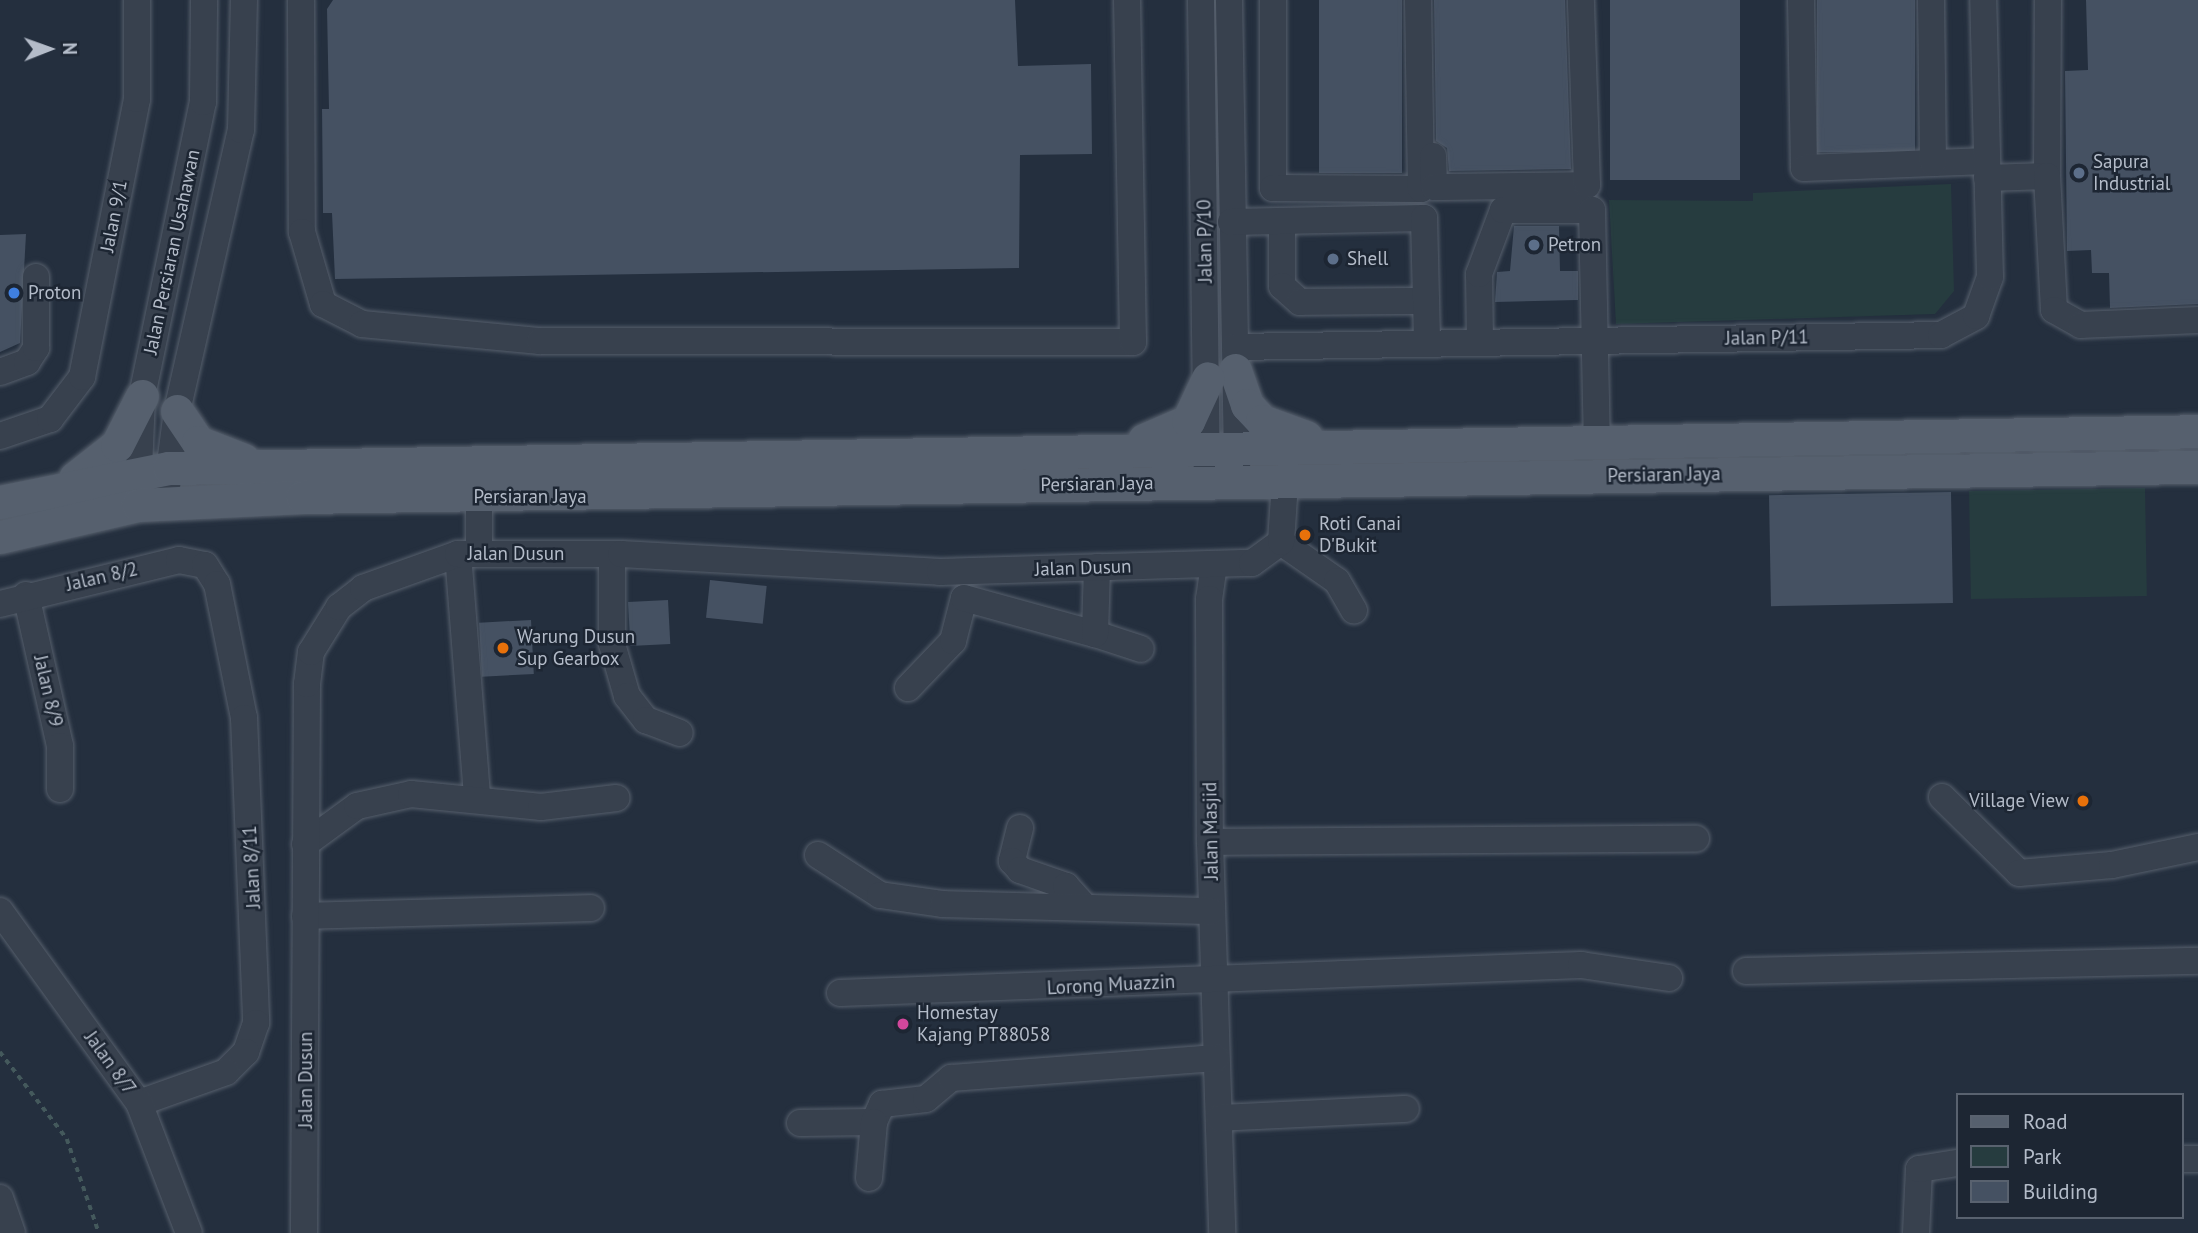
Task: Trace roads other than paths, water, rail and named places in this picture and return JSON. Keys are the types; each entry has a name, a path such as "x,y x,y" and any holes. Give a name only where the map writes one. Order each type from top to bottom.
{"main road":[{"path":"1122,448 1188,421 1226,365 1247,405 1262,421 1337,444"},
{"path":"57,487 107,457 142,396"},
{"path":"177,411 190,435 207,448 265,466"},
{"name":"Persiaran Jaya","path":"0,502 57,487 154,469 1222,445 2198,431"},
{"name":"Persiaran Jaya","path":"0,537 152,503 1222,482 2198,467"}],"street":[{"name":"Jalan 9/1","path":"0,436 50,419 82,377 137,99 137,0"},
{"name":"Jalan Persiaran Usahawan","path":"152,503 154,469 142,396 203,102 204,0"},
{"name":"Jalan Persiaran Usahawan","path":"154,469 177,411 241,130 244,0"},
{"path":"301,0 302,232 323,304 362,324 540,341 1133,342 1127,0"},
{"name":"Jalan P/10","path":"1200,0 1226,365"},
{"name":"Jalan P/10","path":"1222,482 1231,222 1229,0"},
{"path":"1273,0 1273,188 1421,189 1418,0"},
{"path":"1431,0 1434,187 1448,187 1587,186 1581,0"},
{"path":"1801,0 1804,168 1933,163 2047,176"},
{"path":"1931,0 1933,163"},
{"name":"Jalan P/11","path":"1226,365 1427,344 1941,335 1976,316 1990,277 1983,0"},
{"path":"2048,0 2047,176 2054,310 2081,325 2198,320"},
{"path":"1480,343 1479,274 1503,211 1592,210 1597,441"},
{"path":"1231,222 1424,218 1427,344"},
{"path":"1282,221 1282,286 1300,302 1426,301"},
{"path":"0,372 27,362 36,348 36,277"},
{"path":"1281,542 1285,481"},
{"path":"477,796 469,554 479,497"},
{"path":"1214,564 1252,563 1281,542"},
{"path":"1281,542 1337,581 1354,610"},
{"name":"Jalan Dusun","path":"304,1233 305,844 311,652 340,607 363,588 469,554 612,554 940,572 1214,564"},
{"path":"612,554 612,644 627,696 646,720 680,733"},
{"name":"Jalan 8/2","path":"0,604 26,595 179,560 205,565"},
{"name":"Jalan Masjid","path":"1214,564 1209,599 1210,842 1222,1233"},
{"name":"Jalan 8/11","path":"139,1103 226,1072 246,1052 256,1023 244,718 217,584 205,565"},
{"path":"1096,635 1097,568"},
{"name":"Jalan 8/9","path":"26,595 60,746 60,789"},
{"path":"908,688 953,641 964,598 1141,649"},
{"path":"305,844 357,806 411,794 477,796 541,807 616,799"},
{"path":"1942,797 2019,873 2112,865 2198,847"},
{"path":"1020,828 1012,848 1020,870 1066,886 1085,907"},
{"path":"1210,842 1696,839"},
{"path":"818,855 880,895 943,904 1212,911"},
{"path":"305,916 591,908"},
{"name":"Jalan 8/7","path":"0,911 139,1103 189,1233"},
{"path":"1746,971 2198,961"},
{"name":"Lorong Muazzin","path":"840,993 1164,985 1214,976 1581,965 1669,978"},
{"path":"869,1178 874,1122 882,1104 926,1099 951,1078 1216,1058"},
{"path":"1219,1118 1406,1110"},
{"path":"800,1123 874,1122"},
{"path":"1916,1233 1919,1169 1956,1163"},
{"path":"0,1198 12,1233"}],"place":[{"name":"Sapura Industrial","path":"2079,173"},
{"name":"Petron","path":"1534,245"},
{"name":"Shell","path":"1333,259"},
{"name":"Proton","path":"14,293"},
{"name":"Roti Canai D'Bukit","path":"1305,535"},
{"name":"Warung Dusun Sup Gearbox","path":"503,648"},
{"name":"Village View","path":"2083,801"},
{"name":"Homestay Kajang PT88058","path":"903,1024"}]}
